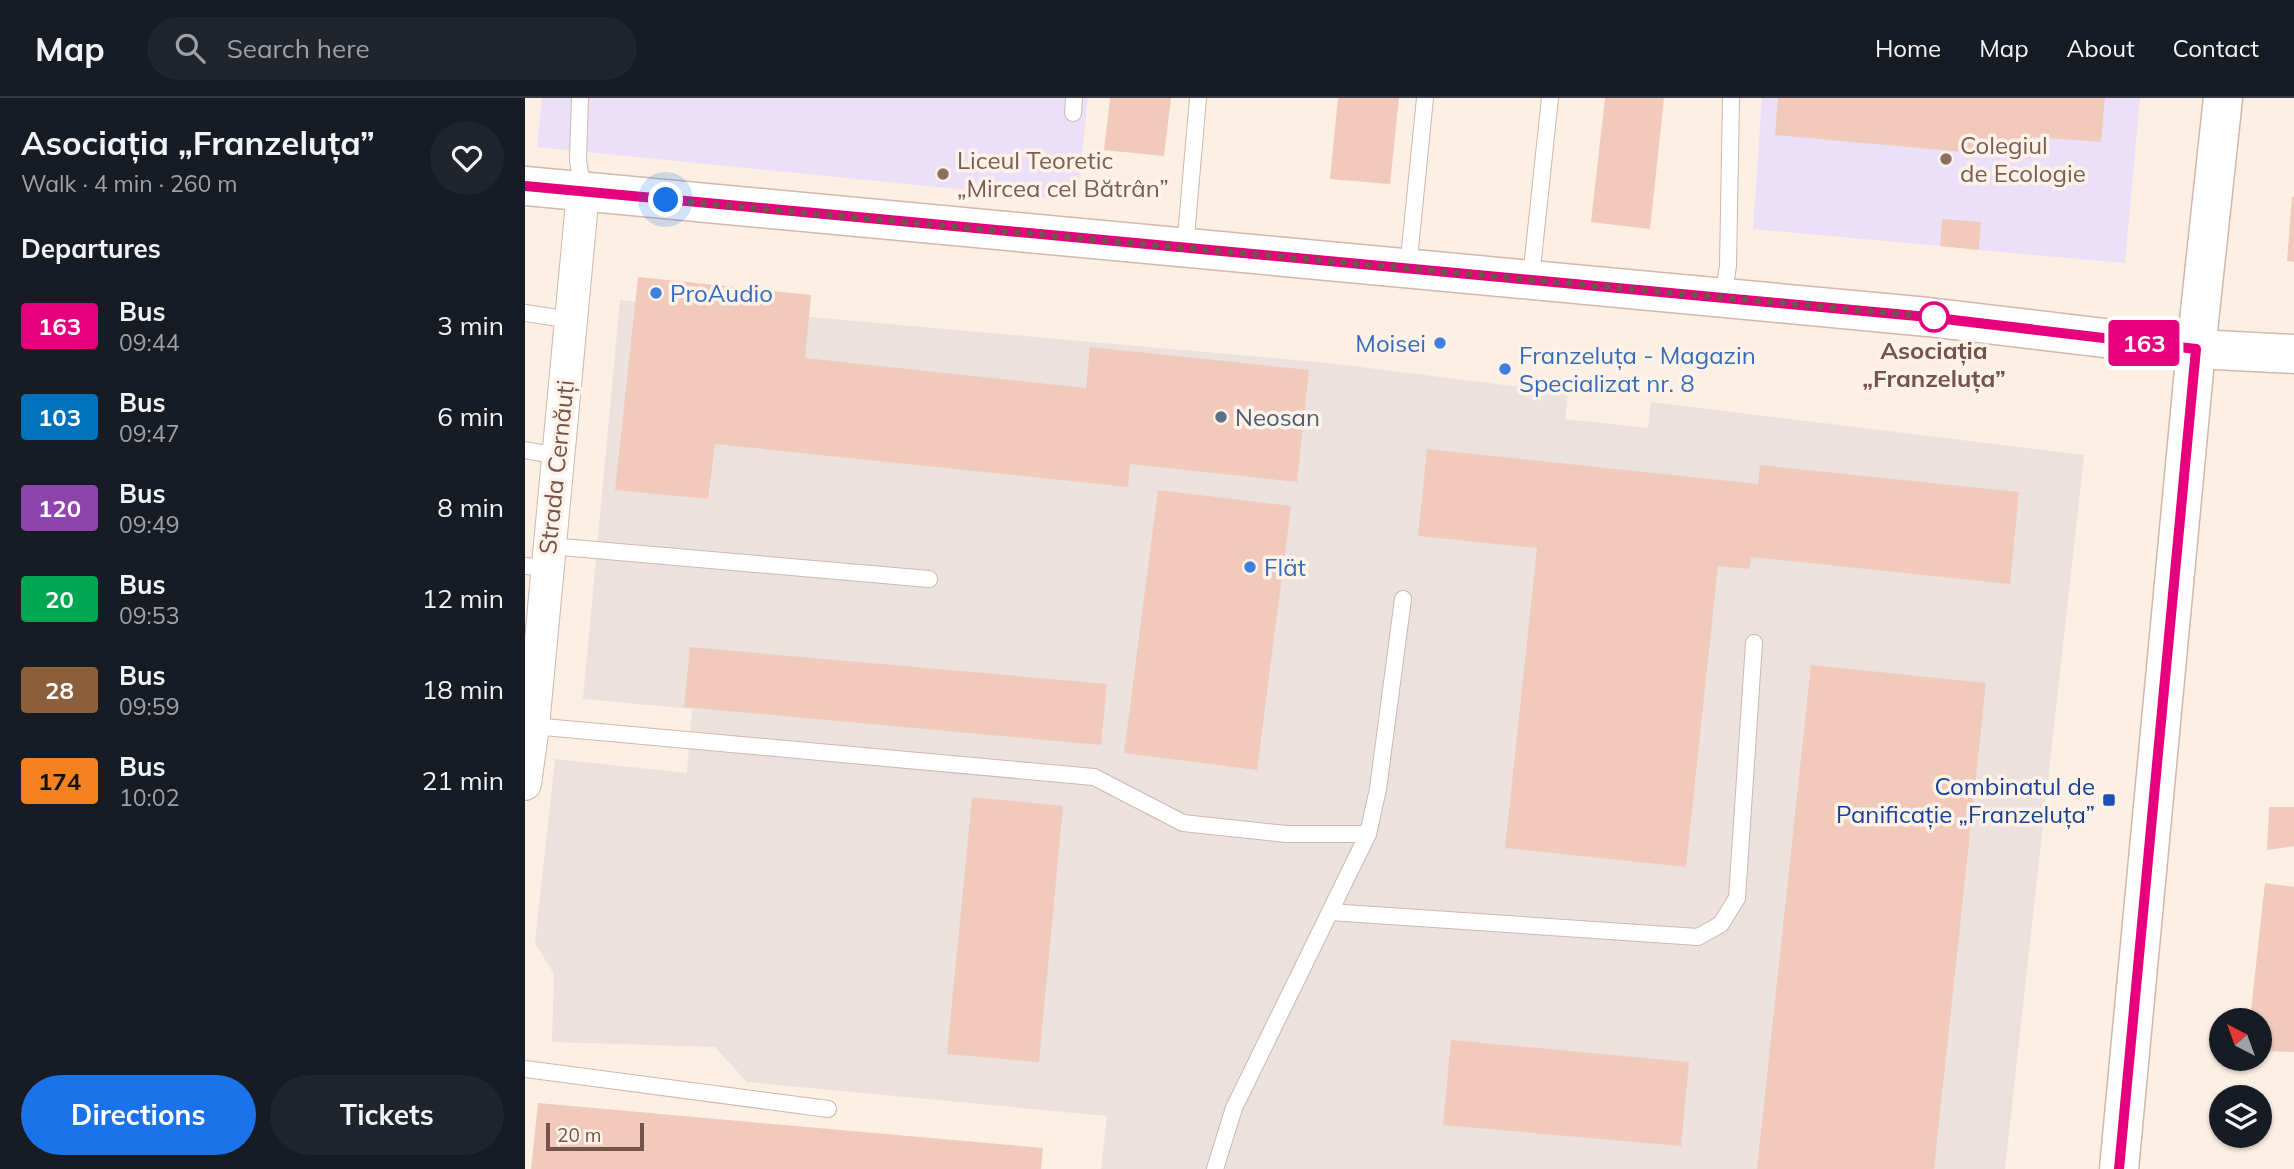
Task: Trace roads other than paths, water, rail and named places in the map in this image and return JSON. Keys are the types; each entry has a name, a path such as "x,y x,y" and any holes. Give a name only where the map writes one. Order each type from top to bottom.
{"main road":[{"path":"2119,1169 2196,349 2223,98"},
{"path":"525,187 1408,269 1531,278 1928,317 2196,349 2294,354"}],"street":[{"name":"Strada Cernăuți","path":"525,784 533,726 540,560 558,456 583,192"}],"lane":[{"path":"580,98 578,160 583,192"},
{"path":"1185,248 1198,98"},
{"path":"1408,269 1425,98"},
{"path":"1531,278 1550,98"},
{"path":"1723,297 1728,266 1731,98"},
{"path":"525,313 571,320"},
{"path":"525,450 558,456"},
{"path":"540,560 929,579"},
{"path":"1215,1169 1234,1108 1368,834 1378,789 1403,598"},
{"path":"1330,912 1698,937 1721,924 1737,898 1754,643"},
{"path":"533,726 1094,777 1183,824 1286,834 1368,834"},
{"path":"525,1069 828,1109"}],"place":[{"name":"Colegiul de Ecologie","path":"1946,159"},
{"name":"Liceul Teoretic „Mircea cel Bătrân”","path":"943,174"},
{"name":"ProAudio","path":"656,293"},
{"name":"Asociația „Franzeluța”","path":"1934,317"},
{"name":"Moisei","path":"1440,343"},
{"name":"Franzeluța - Magazin Specializat nr. 8","path":"1505,369"},
{"name":"Neosan","path":"1221,417"},
{"name":"Flät","path":"1250,567"},
{"name":"Combinatul de Panificație „Franzeluța”","path":"2109,800"}]}
